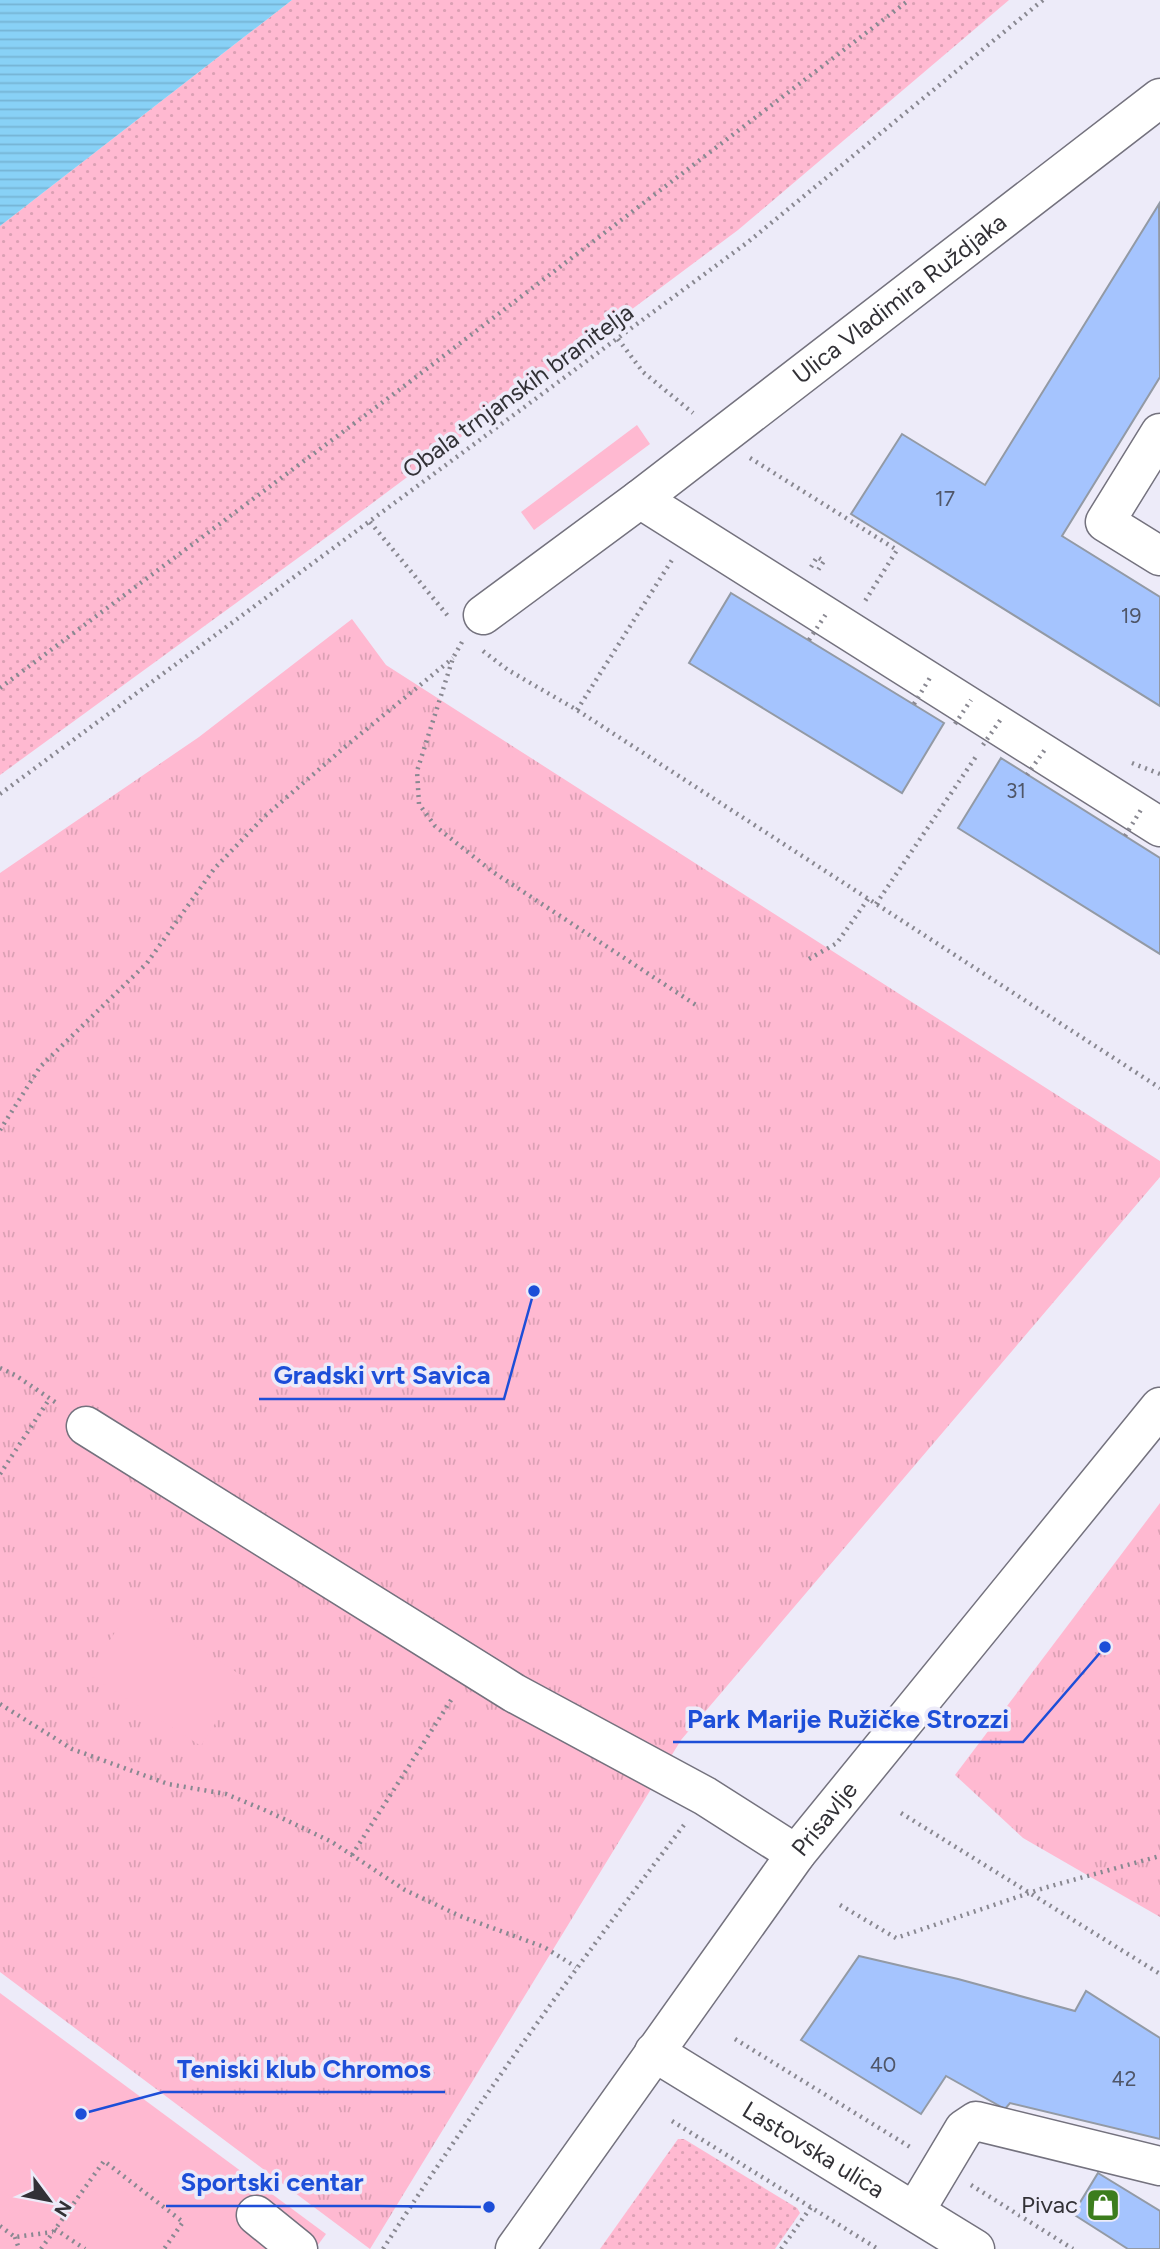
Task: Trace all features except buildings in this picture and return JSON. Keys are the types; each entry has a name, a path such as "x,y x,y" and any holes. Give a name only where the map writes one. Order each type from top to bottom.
{"street":[{"name":"Ulica Vladimira Ruždjaka","path":"470,631 1160,98"},
{"path":"1160,433 1105,522 1160,556"},
{"path":"640,499 1142,824"},
{"name":"Prisavlje","path":"515,2249 796,1854 1160,1407"},
{"path":"86,1426 514,1693 705,1796 796,1854"},
{"name":"Lastovska ulica","path":"654,2052 975,2249"},
{"path":"915,2211 964,2129 976,2121 1160,2166"},
{"path":"256,2215 298,2249"}],"path":[{"path":"0,688 399,390 909,0"},
{"name":"Obala trnjanskih branitelja","path":"0,794 748,242 1043,0"},
{"path":"618,339 643,372 694,414"},
{"path":"745,454 897,550 861,607"},
{"path":"370,522 508,670 577,710 1160,1088"},
{"path":"577,710 673,559"},
{"path":"808,640 828,611"},
{"path":"470,631 453,658 417,771 419,804 435,826 493,872 699,1007"},
{"path":"0,1130 40,1067 147,963 231,851 264,817 453,658"},
{"path":"914,704 931,676"},
{"path":"955,724 971,700"},
{"path":"876,904 1001,719"},
{"path":"1027,775 1046,748"},
{"path":"1121,758 1160,775"},
{"path":"809,959 837,943 868,899"},
{"path":"0,1368 50,1398 86,1426"},
{"path":"0,1474 50,1398"},
{"path":"352,1855 472,1667"},
{"path":"0,1704 72,1749 168,1784 226,1794 332,1842 405,1890 460,1916 544,1947 576,1967"},
{"path":"383,2249 576,1967 705,1796"},
{"path":"901,1813 1160,1974"},
{"path":"840,1905 896,1938 1028,1893 1160,1856"},
{"path":"735,2039 1073,2249"},
{"path":"672,2122 878,2249"},
{"path":"41,2249 104,2161 183,2222 164,2249"},
{"path":"781,2249 811,2207"},
{"path":"0,2226 15,2237 19,2249"},
{"path":"15,2237 54,2230 85,2249"}],"green space":[{"path":"292,0 1009,0 738,230 335,531 0,775 0,226"},
{"path":"637,425 650,444 534,530 521,512"},
{"path":"352,619 386,665 1160,1161 1160,1177 681,1740 370,2249 0,1972 0,873 199,737"},
{"path":"1160,1503 1160,1917 1023,1838 955,1775"},
{"path":"132,1606 244,1677 201,1746 88,1674"},
{"path":"0,1993 326,2234 315,2249 0,2249"},
{"path":"678,2139 684,2139 797,2208 800,2213 775,2249 600,2249"}],"water":[{"path":"0,0 292,0 0,226"}],"place":[{"name":"Gradski vrt Savica","path":"534,1291"},
{"name":"Park Marije Ružičke Strozzi","path":"1105,1647"},
{"name":"Teniski klub Chromos","path":"81,2114"},
{"name":"Pivac","path":"1103,2205"},
{"name":"Sportski centar","path":"489,2207"}]}
